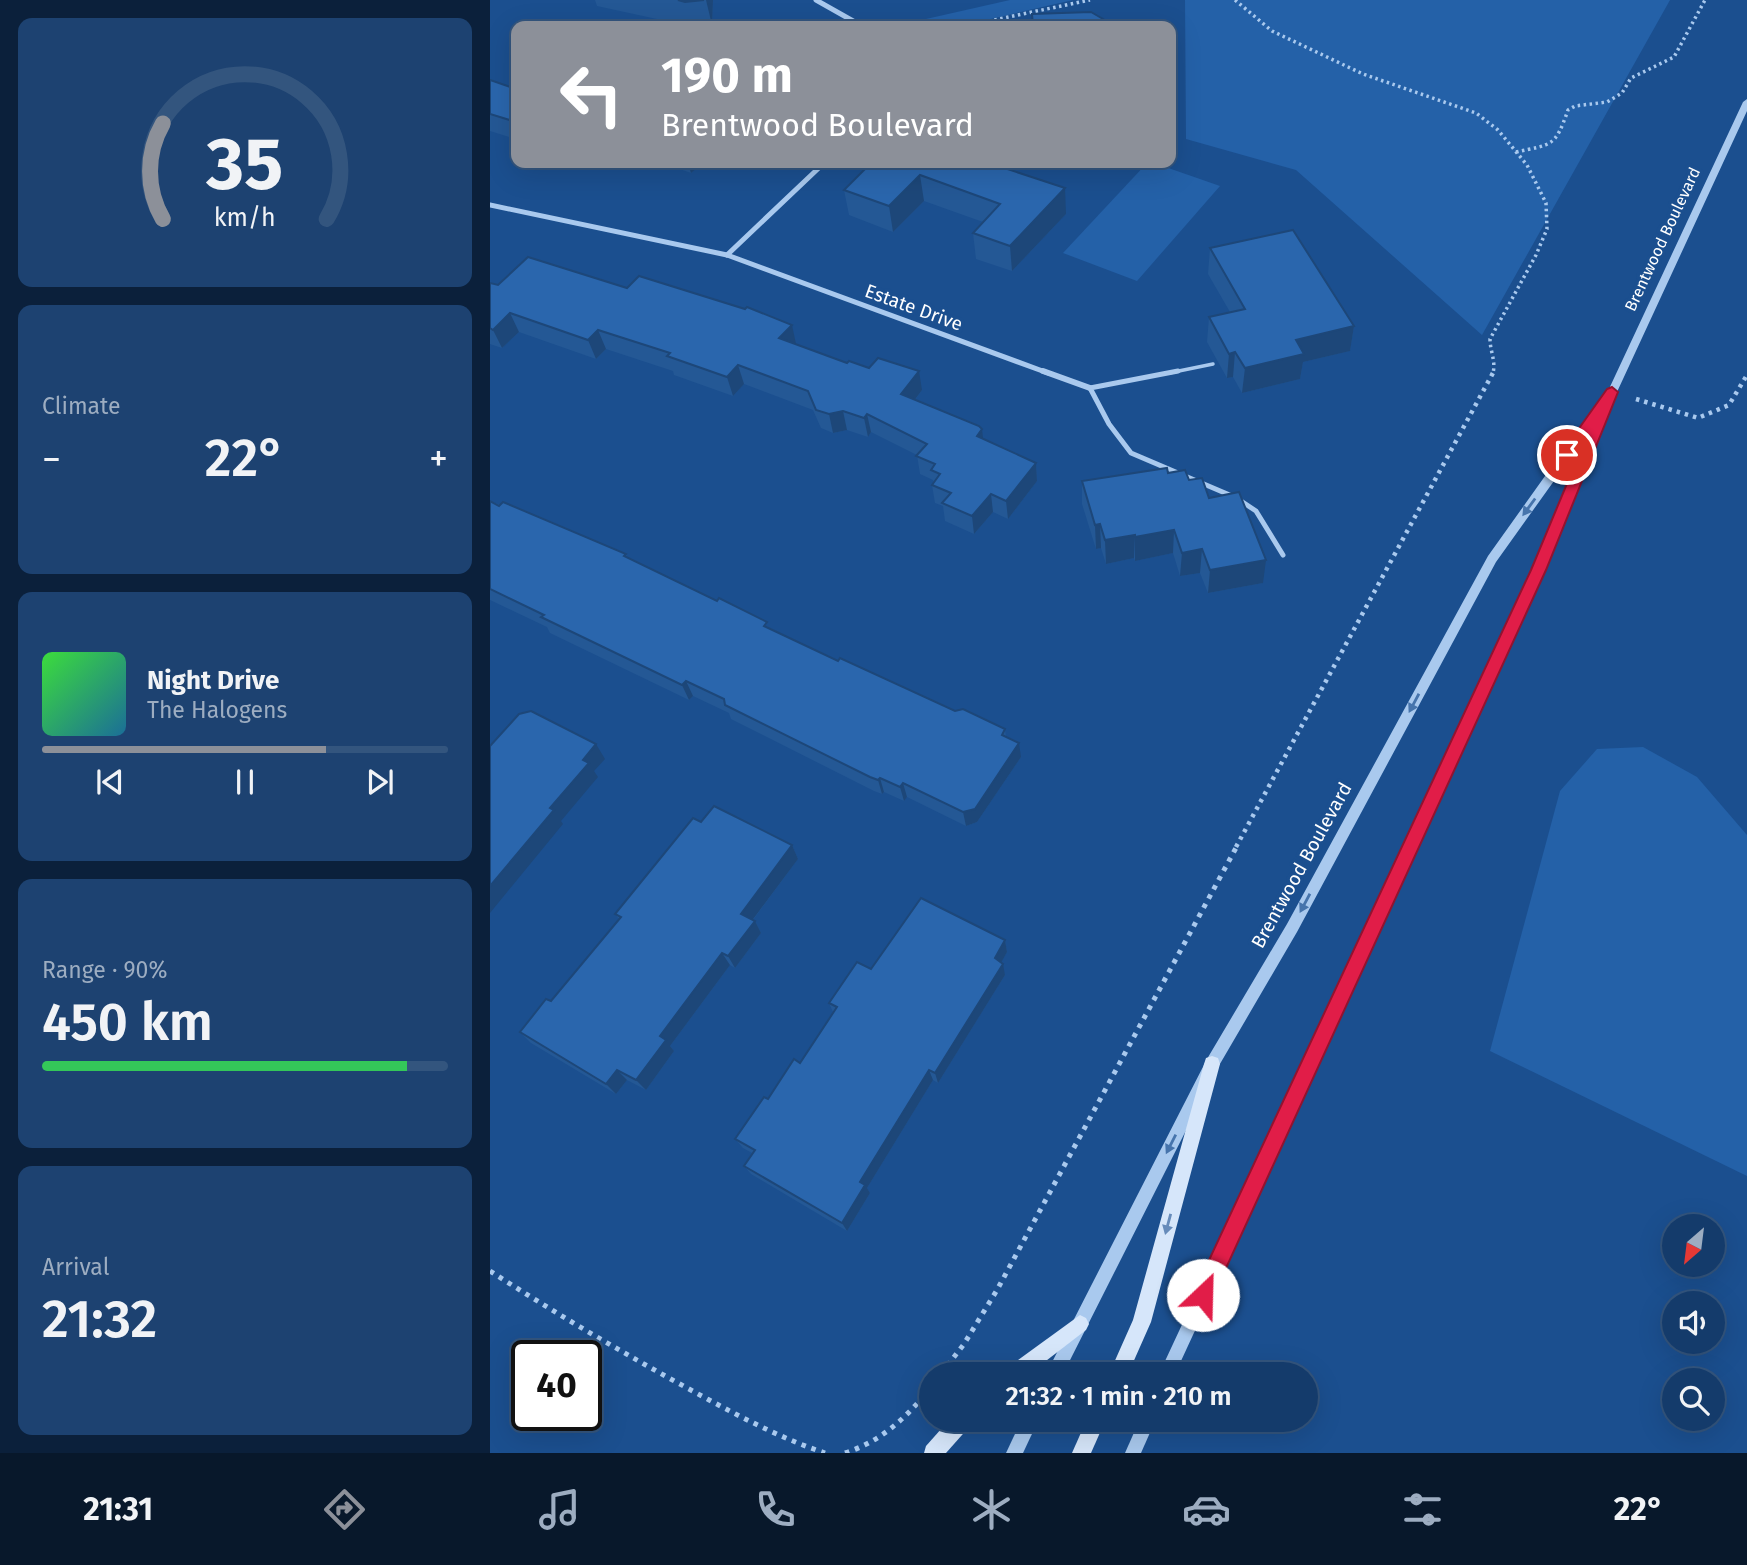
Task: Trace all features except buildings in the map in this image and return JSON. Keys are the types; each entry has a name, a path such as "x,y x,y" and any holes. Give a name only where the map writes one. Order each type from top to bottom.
{"main road":[{"path":"1124,1362 1142,1322 1212,1064"},
{"path":"1029,1362 1080,1324"},
{"path":"933,1453 952,1432"},
{"path":"1081,1453 1091,1432"}],"street":[{"path":"816,0 853,21"},
{"name":"Brentwood Boulevard","path":"1173,1362 1539,570 1612,392 1747,102"},
{"path":"727,255 819,168"},
{"name":"Estate Drive","path":"490,205 727,255 1090,388"},
{"name":"Brentwood Boulevard","path":"1060,1362 1212,1064 1292,928 1492,559 1612,392"},
{"path":"1014,1453 1024,1432"},
{"path":"1133,1453 1142,1432"}],"lane":[{"path":"1213,364 1090,388 1109,424 1132,453 1227,493 1256,511 1283,555"}],"path":[{"path":"989,21 1090,0"},
{"path":"949,1362 997,1290 1494,371 1495,361 1490,352 1490,339 1536,255 1547,229 1546,203 1527,165 1498,130 1476,114 1363,74 1272,31 1235,0"},
{"path":"1516,152 1549,145 1559,136 1568,110 1575,106 1607,102 1622,93 1631,78 1674,57 1705,0"},
{"path":"1612,392 1698,418 1729,405 1747,375"},
{"path":"490,1271 609,1346 723,1408 804,1447 825,1453"},
{"path":"845,1453 860,1449 883,1437 919,1403"}],"shaded area":[{"path":"1010,0 1073,0 982,21 917,21"},
{"path":"1185,0 1670,0 1482,335 1296,170 1186,139"},
{"path":"1142,168 1168,168 1220,186 1137,281 1063,253"},
{"path":"1643,747 1697,777 1747,835 1747,1176 1490,1051 1560,791 1597,749"}],"route":[{"path":"1203,1295 1539,570 1612,392 1567,455"}]}
